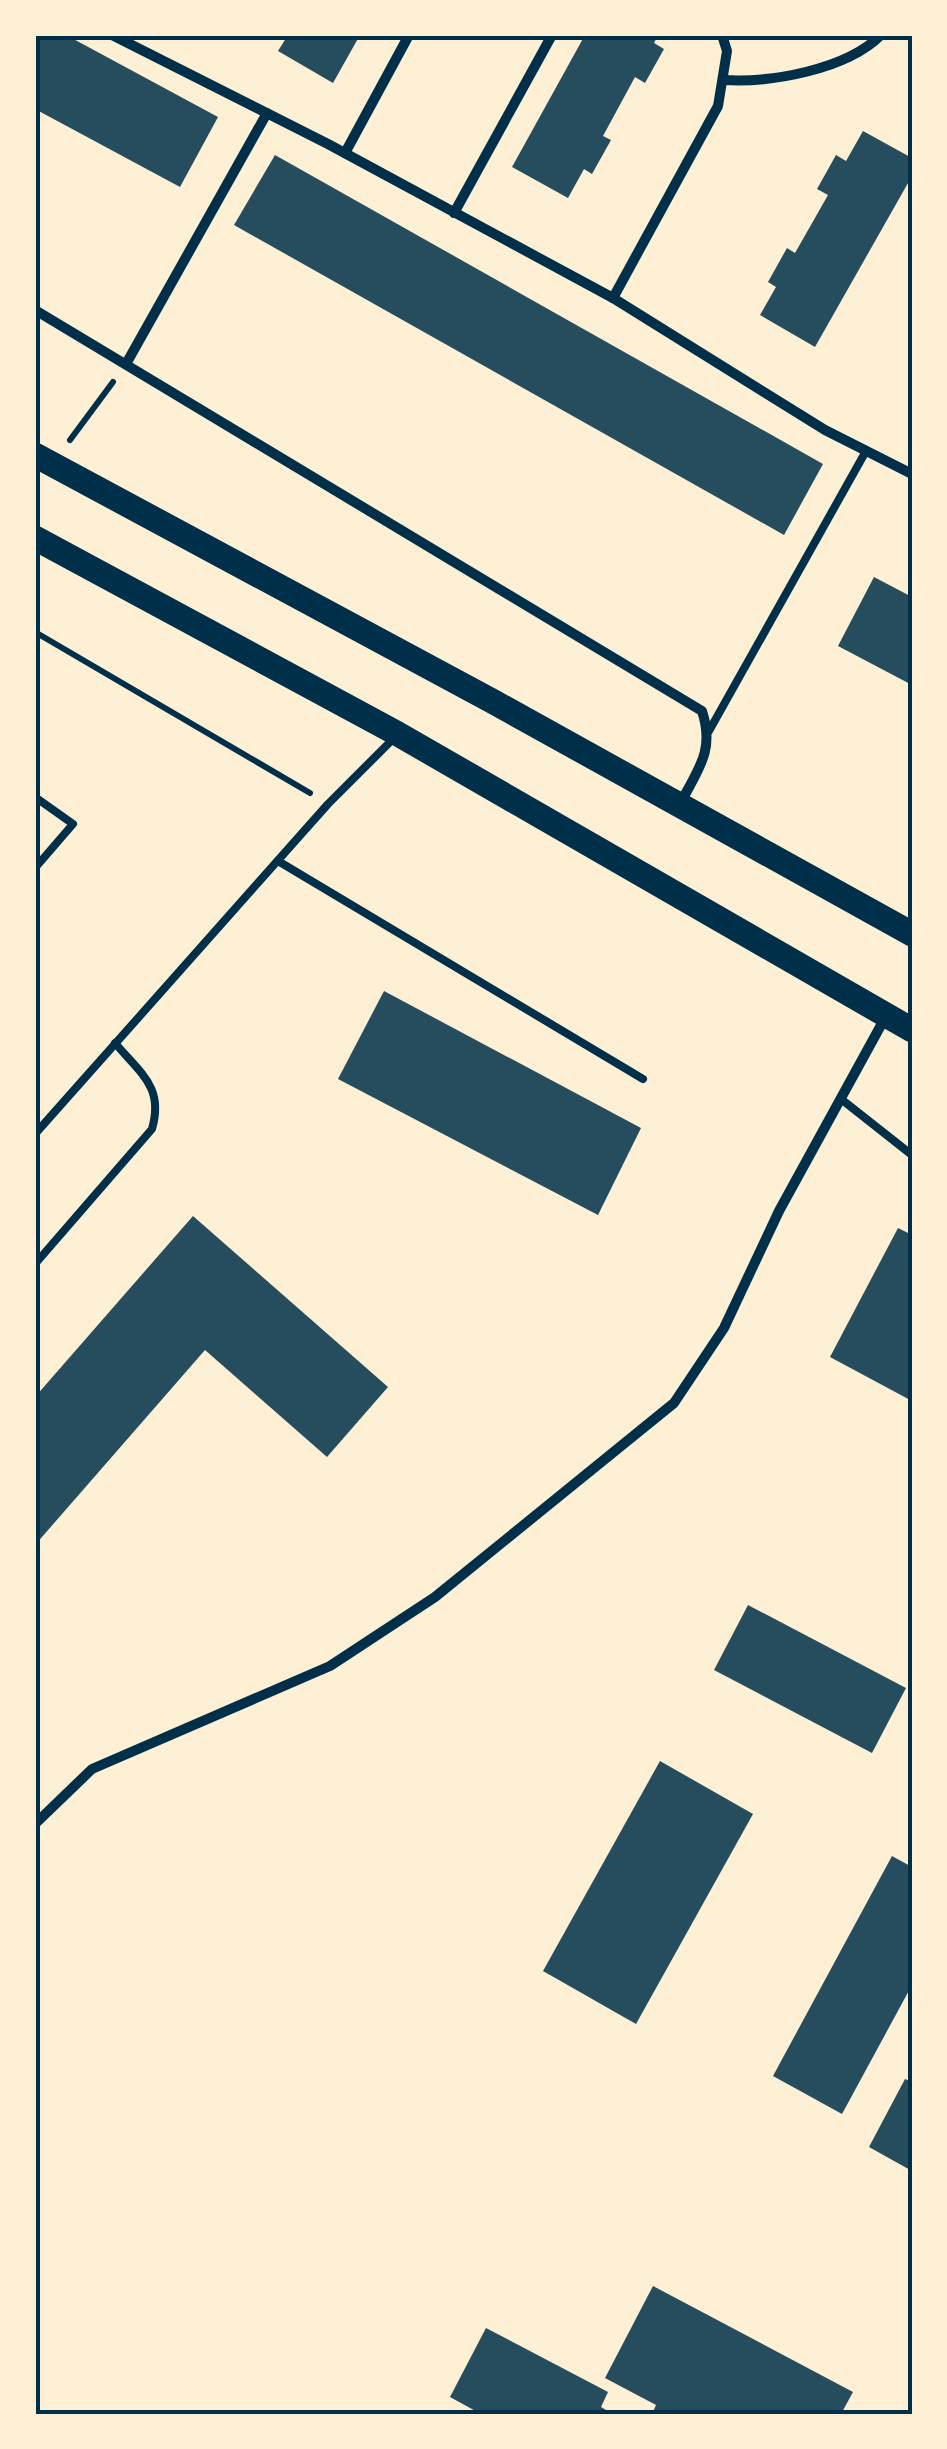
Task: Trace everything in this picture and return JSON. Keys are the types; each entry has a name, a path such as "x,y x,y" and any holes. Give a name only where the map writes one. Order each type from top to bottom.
{"main road":[{"path":"43,460 912,934"},
{"path":"35,538 398,734 912,1030"}],"street":[{"path":"112,35 613,298 824,430 912,474"},
{"path":"345,154 409,35"},
{"path":"454,213 552,35"},
{"path":"613,298 718,106 727,50 722,35"},
{"path":"722,80 757,82 796,73 855,55 881,35"},
{"path":"126,364 266,113"},
{"path":"35,310 702,711 708,731 707,752 680,805"},
{"path":"35,1824 92,1769 330,1666 435,1598 674,1403 724,1328 779,1211 886,1016"}],"lane":[{"path":"708,731 866,451"},
{"path":"35,1134 328,804 398,734"},
{"path":"35,798 73,824 35,868"},
{"path":"278,861 643,1080"},
{"path":"35,1264 152,1129 158,1110 156,1092 116,1043"},
{"path":"841,1099 912,1155"}],"path":[{"path":"43,460 126,364"},
{"path":"35,632 328,804"}],"building":[{"path":"35,35 66,35 218,117 180,187 35,109"},
{"path":"288,35 360,35 333,83 278,51"},
{"path":"585,35 658,35 654,43 664,49 645,83 635,77 603,136 611,140 592,174 584,169 568,198 512,167"},
{"path":"863,131 912,158 912,176 815,347 760,315 776,287 768,282 787,248 795,253 828,195 817,189 836,155 846,161"},
{"path":"275,155 823,464 784,535 234,225"},
{"path":"874,577 912,597 912,685 838,646"},
{"path":"384,991 641,1128 598,1215 338,1079"},
{"path":"193,1216 388,1387 327,1457 205,1350 35,1545 35,1397"},
{"path":"898,1228 912,1235 912,1401 830,1357"},
{"path":"748,1605 906,1688 872,1753 714,1670"},
{"path":"660,1761 753,1814 636,2024 543,1971"},
{"path":"892,1856 912,1867 912,1985 842,2114 773,2076"},
{"path":"905,2079 912,2082 912,2171 869,2147"},
{"path":"653,2286 853,2392 841,2414 652,2414 656,2405 605,2378"},
{"path":"486,2328 608,2392 601,2407 613,2414 481,2414 450,2397"}]}
